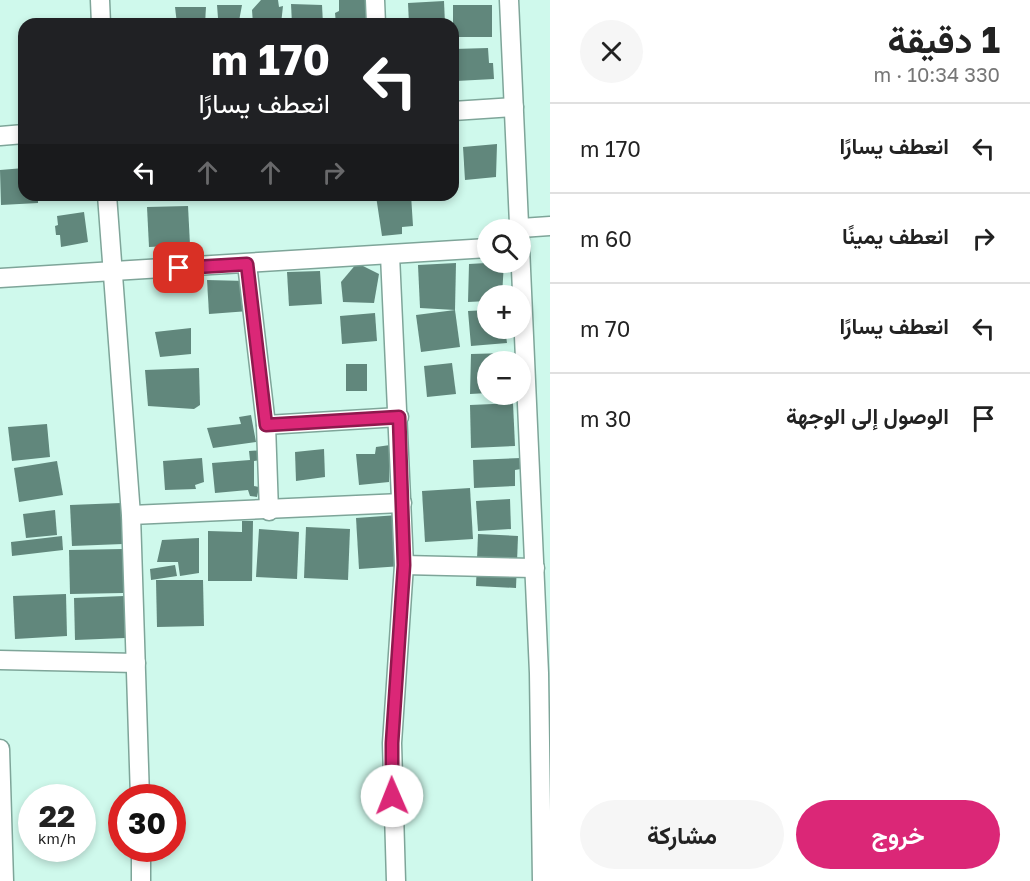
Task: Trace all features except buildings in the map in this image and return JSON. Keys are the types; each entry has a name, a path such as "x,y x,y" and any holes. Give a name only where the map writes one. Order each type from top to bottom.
{"street":[{"path":"100,0 101,18"},
{"path":"375,0 376,18"},
{"path":"509,0 520,219"},
{"path":"459,111 514,107"},
{"path":"0,136 18,134"},
{"path":"107,201 131,515 140,784"},
{"path":"531,235 550,226"},
{"path":"0,278 477,249"},
{"path":"390,255 404,565 392,761 396,881"},
{"path":"247,264 266,425 269,511"},
{"path":"522,273 535,568 545,672 542,881"},
{"path":"266,425 399,417"},
{"path":"131,515 269,511 402,503"},
{"path":"404,565 535,568"},
{"path":"0,660 136,663"},
{"path":"0,749 4,881"},
{"path":"141,862 141,881"}],"route":[{"path":"179,268 247,264 266,425 399,417 404,565 392,743 392,796"}]}
